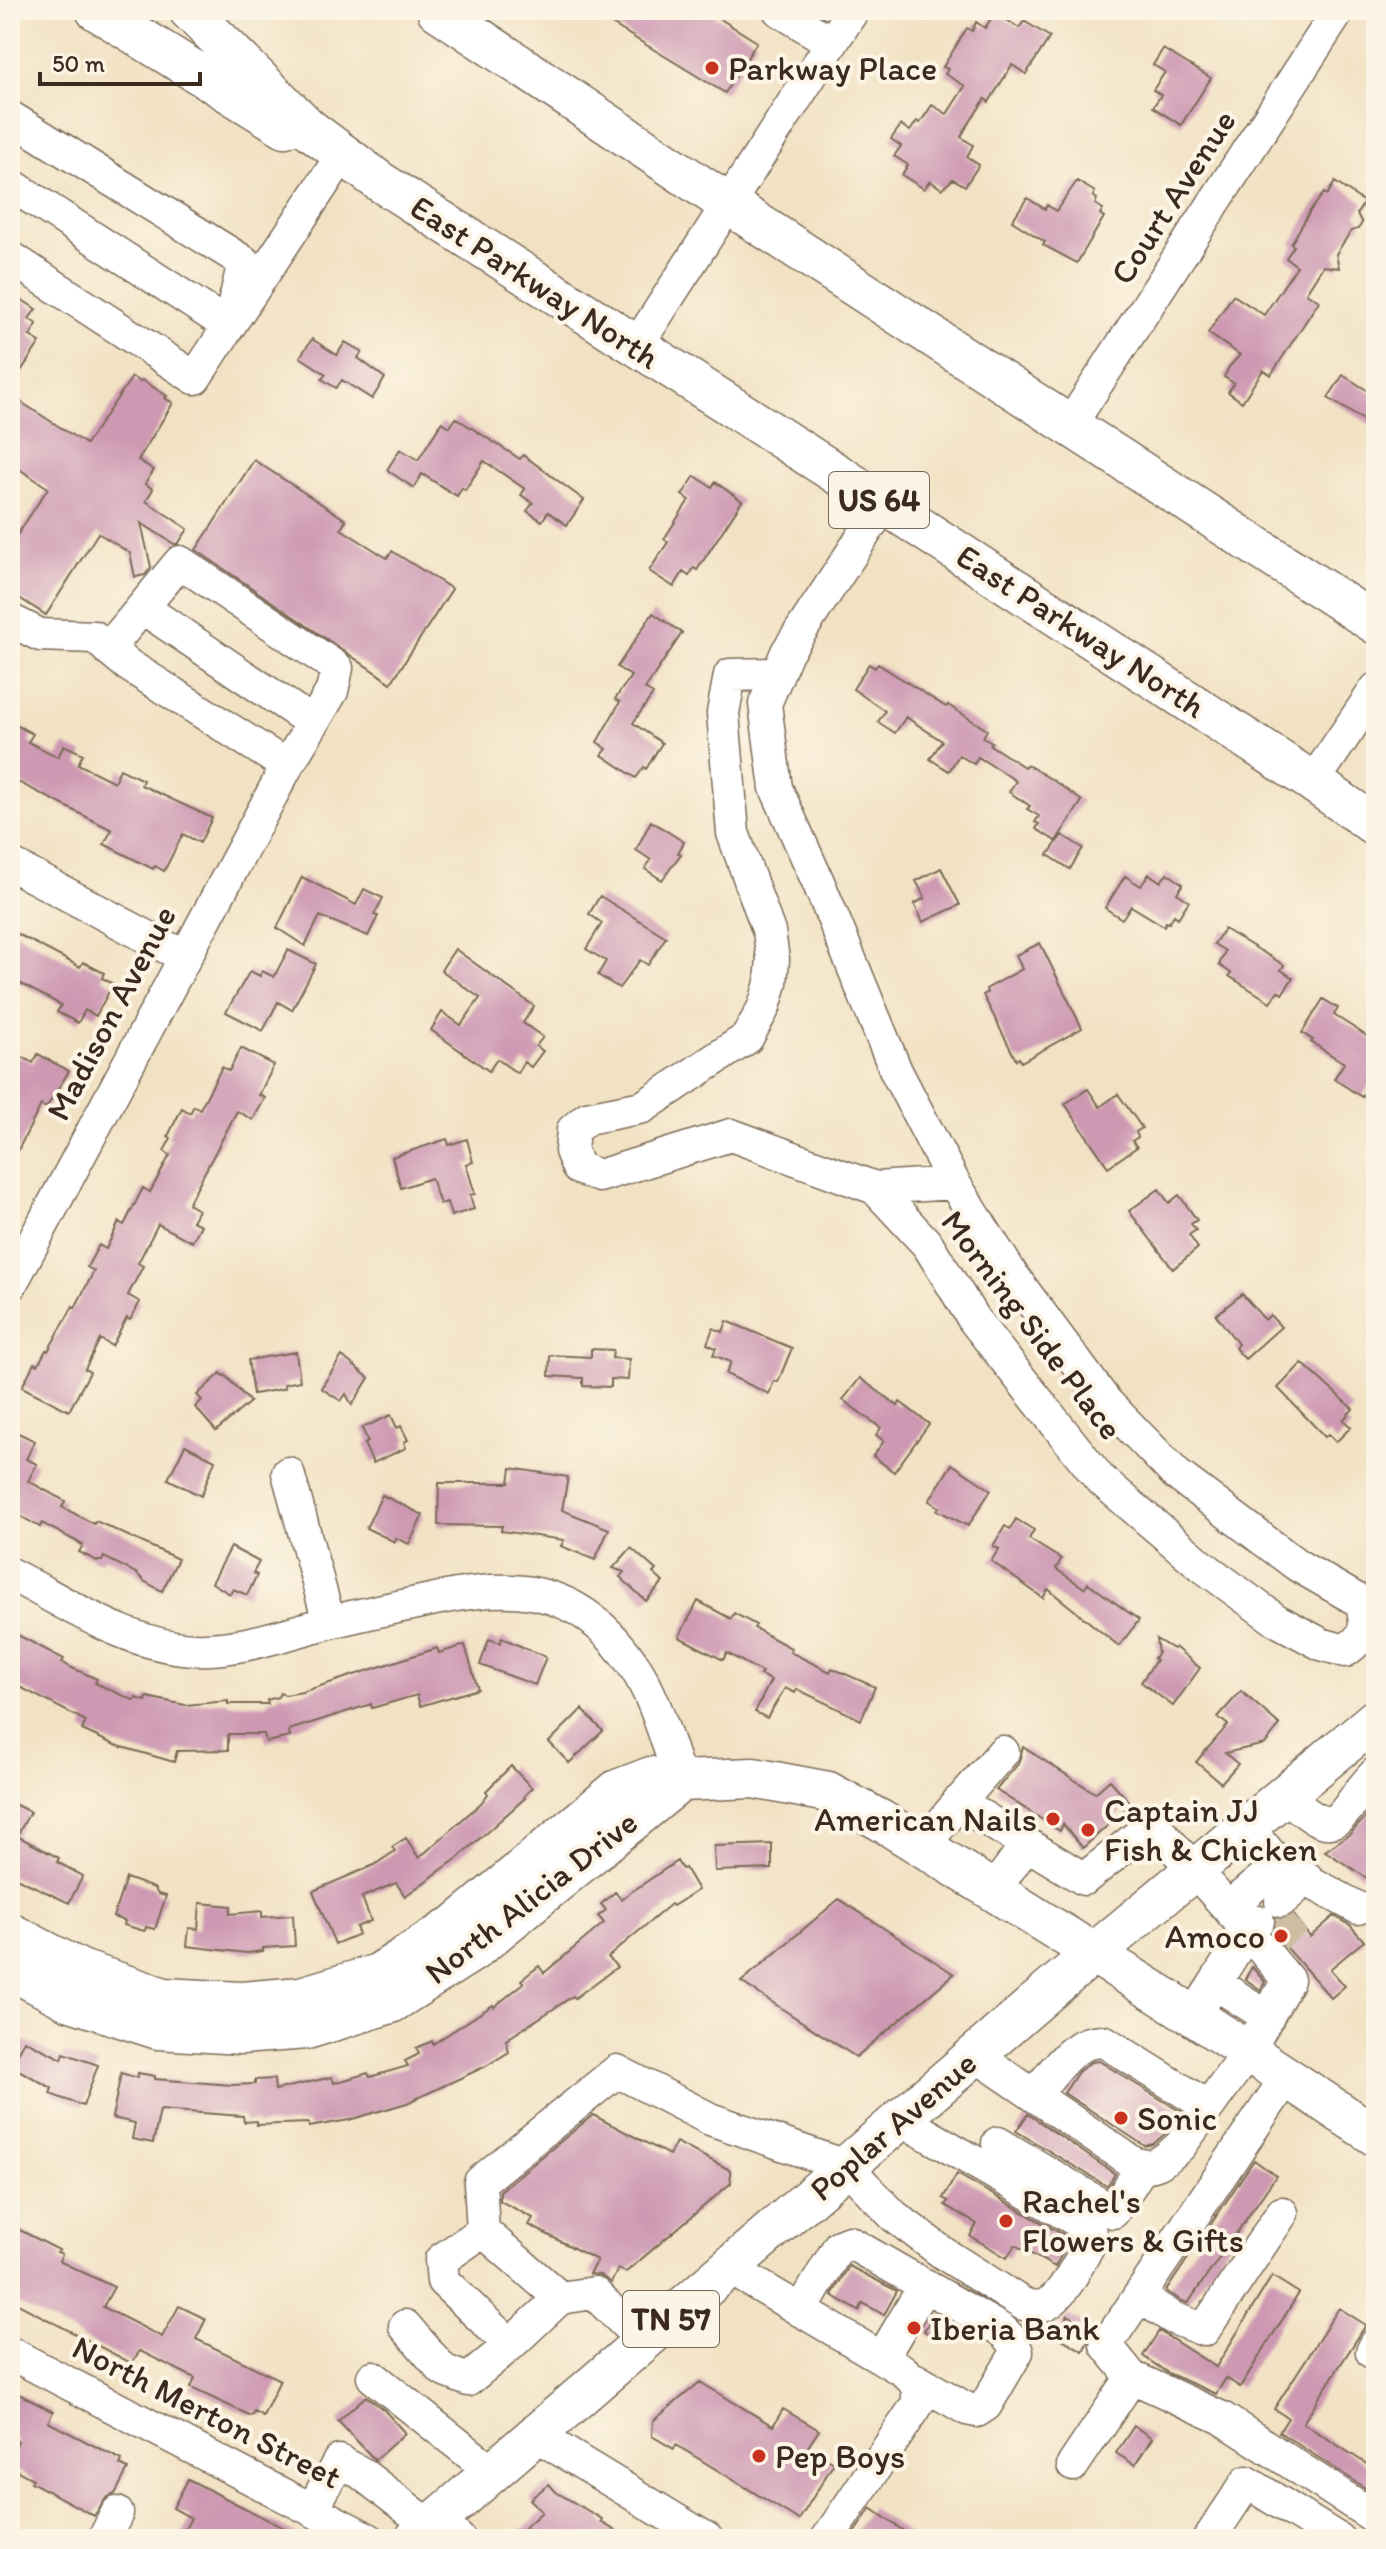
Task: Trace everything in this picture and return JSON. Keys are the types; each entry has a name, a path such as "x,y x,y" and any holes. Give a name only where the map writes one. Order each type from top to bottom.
{"main road":[{"name":"US 64","path":"96,10 339,160 379,181"},
{"path":"189,10 308,128 379,181"},
{"path":"429,10 1376,624"},
{"name":"East Parkway North","path":"379,181 884,504 1376,826"},
{"name":"Poplar Avenue","path":"436,2531 493,2472 900,2119 1093,1953 1376,1719"},
{"name":"North Alicia Drive","path":"10,1933 81,1970 164,1998 241,2002 301,1997 378,1974 455,1925 617,1790 651,1777 681,1781 753,1778 828,1792 923,1847 1194,2016 1376,2136"},
{"name":"North Alicia Drive","path":"10,1969 68,2000 158,2029 241,2034 307,2029 391,2003 473,1951 681,1781"}],"street":[{"path":"779,10 832,43"},
{"path":"636,347 853,10"},
{"name":"Court Avenue","path":"1070,425 1339,10"},
{"path":"10,117 244,262 229,326"},
{"path":"10,257 195,378 339,160"},
{"path":"10,184 229,326"},
{"name":"Morning Side Place","path":"875,1188 928,1245 974,1320 1099,1478 1201,1565 1276,1620 1321,1644 1345,1651 1361,1639 1366,1621 1361,1602 1297,1565 1176,1474 1105,1401 1012,1275 954,1183 896,1071 776,788 765,704 787,652 884,504"},
{"name":"Madison Avenue","path":"10,1286 183,956 287,766 332,691 337,668 180,562 143,608"},
{"path":"108,649 143,608 313,723"},
{"path":"10,620 40,635 94,637 128,665 287,766"},
{"name":"Morning Side Place","path":"777,674 730,675 723,713 733,833 769,932 773,959 771,983 764,1007 747,1038 643,1107 587,1118 573,1130 571,1151 578,1168 599,1176 731,1135 875,1188 954,1183"},
{"path":"1313,782 1376,689"},
{"path":"10,864 183,956"},
{"path":"288,1473 329,1622"},
{"path":"10,1574 145,1641 171,1647 212,1649 237,1646 329,1622 481,1590 530,1592 556,1598 599,1625 637,1671 653,1703 681,1781"},
{"path":"923,1847 1003,1752"},
{"path":"1284,1794 1307,1815 1320,1822 1339,1819 1350,1809 1374,1774"},
{"path":"958,1802 1084,1879 1153,1824 1195,1868 1273,1910 1358,1908"},
{"path":"975,2055 1142,2167 1154,2167 1173,2153 1248,2052 1288,1980 1273,1910 1246,1825"},
{"path":"993,1891 1027,1844"},
{"path":"1194,2016 1215,1983 1273,1910"},
{"path":"1215,1983 1268,2017"},
{"path":"1034,2095 1076,2048 1094,2040 1113,2047 1207,2106"},
{"path":"560,2298 483,2231 480,2182 617,2071 710,2119 846,2166 894,2216 943,2253 1023,2304 1036,2307 1046,2305 1057,2297 1091,2241 1086,2226 900,2119"},
{"path":"1287,2077 1106,2345 1132,2377 1222,2418 1376,2518"},
{"path":"998,2143 1113,2212 1142,2167"},
{"path":"1139,2296 1173,2318 1204,2330 1282,2213"},
{"path":"483,2231 441,2260 443,2281 510,2345"},
{"path":"729,2268 914,2379 967,2409 977,2411 986,2405 1017,2352 1013,2341 1002,2330 849,2242 839,2246 801,2311"},
{"path":"882,2358 925,2285"},
{"path":"405,2326 443,2370 468,2380 560,2298 594,2293 644,2342"},
{"name":"North Merton Street","path":"10,2353 364,2537"},
{"path":"373,2377 493,2472"},
{"path":"1073,2465 1132,2377"},
{"path":"827,2539 917,2405 919,2391 914,2379"},
{"path":"536,2435 707,2539"},
{"path":"312,2510 339,2461 383,2489 436,2531"},
{"path":"1209,2539 1247,2482 1338,2539"},
{"path":"364,2537 383,2489"}],"building":[{"name":"Parkway Place","path":"589,10 706,10 757,42 725,93"},
{"path":"995,12 1019,28 1024,21 1050,37 1026,74 1012,65 989,102 985,99 966,128 961,137 973,145 967,157 979,165 965,186 953,179 942,189 930,181 924,189 902,175 908,165 894,156 901,146 891,139 901,125 910,131 917,121 920,123 932,105 947,114 965,86 945,74 948,69 943,67 967,28 972,31 976,22 985,28"},
{"path":"1163,49 1211,78 1181,125 1153,107 1161,95 1153,90 1165,72 1153,65"},
{"path":"1077,181 1095,192 1095,204 1103,209 1100,214 1104,217 1077,263 1043,245 1045,242 1012,221 1027,198 1045,209 1047,205 1056,211"},
{"path":"1335,182 1364,202 1357,214 1362,223 1358,229 1351,231 1336,254 1339,268 1323,266 1306,293 1319,301 1271,375 1263,370 1242,402 1228,392 1234,383 1224,377 1240,355 1208,333 1233,295 1264,315 1297,266 1286,258 1294,246 1291,244 1310,211 1324,193 1327,195"},
{"path":"10,292 36,309 29,319 37,324 30,336 40,342 10,388"},
{"path":"312,339 337,355 345,342 362,352 358,358 385,378 372,399 342,380 336,388 322,379 326,374 300,357"},
{"path":"1343,375 1376,396 1376,428 1328,398"},
{"path":"132,377 140,382 142,380 173,403 138,460 154,470 145,484 153,489 146,501 188,529 178,544 174,544 141,523 151,567 145,575 135,577 130,553 98,533 46,615 10,592 10,546 48,488 10,463 10,395 86,444"},
{"path":"456,418 520,459 523,455 584,500 567,525 548,512 542,521 527,511 533,503 521,495 525,489 484,461 465,490 462,488 457,496 422,474 414,488 387,470 400,449 418,460 442,422 450,427"},
{"path":"254,460 346,520 341,529 387,558 392,551 452,589 391,683 196,550"},
{"path":"695,476 712,487 715,482 742,501 697,570 694,568 689,576 683,572 674,587 649,571 668,542 664,539 689,500 682,495"},
{"path":"653,613 682,633 645,689 653,694 633,723 662,743 646,769 644,767 636,778 602,755 607,749 597,742 620,702 615,699 631,676 617,667"},
{"path":"869,664 875,668 878,664 987,730 983,737 992,742 990,745 1024,767 1029,766 1054,781 1082,801 1056,841 1036,829 1039,824 1035,822 1039,816 1009,792 1016,781 978,757 974,764 959,755 949,771 930,759 942,741 906,717 895,733 878,722 885,711 853,689"},
{"path":"16,725 33,734 28,742 58,757 64,745 83,754 78,764 114,782 120,769 143,780 141,785 212,818 200,843 183,834 164,871 155,866 153,869 104,844 112,830 10,778 10,733"},
{"path":"651,821 684,842 678,853 681,854 662,880 645,869 651,860 636,850"},
{"path":"1062,835 1083,848 1070,869 1048,855"},
{"path":"941,868 960,905 923,922 914,904 925,898 916,881"},
{"path":"1167,873 1183,884 1177,893 1189,901 1178,918 1174,915 1164,926 1131,906 1122,919 1105,908 1125,876 1141,886 1149,874 1161,882"},
{"path":"302,877 356,905 364,889 383,898 368,936 320,916 305,946 277,928"},
{"path":"600,896 666,937 648,965 640,960 619,988 598,975 606,961 586,949 602,923 589,914"},
{"path":"1224,929 1284,965 1281,970 1293,978 1282,994 1278,991 1270,1002 1229,976 1231,973 1219,965 1225,951 1214,944"},
{"path":"10,930 80,967 83,962 104,973 102,978 113,984 96,1016 85,1010 78,1023 57,1012 61,1005 10,978"},
{"path":"1040,943 1082,1028 1021,1062 1019,1058 1016,1060 983,995 987,993 986,989 1022,969 1016,955"},
{"path":"455,949 534,1006 523,1023 543,1037 536,1046 543,1051 531,1067 524,1062 517,1073 497,1059 489,1071 431,1030 442,1012 461,1025 480,998 441,970"},
{"path":"288,950 316,964 292,1010 278,1002 263,1031 226,1012 250,971 260,976 262,971 274,977"},
{"path":"1323,999 1338,1008 1334,1015 1376,1042 1376,1075 1362,1097 1334,1079 1344,1063 1302,1033"},
{"path":"241,1048 274,1065 259,1095 265,1098 253,1120 237,1111 188,1204 198,1210 192,1221 201,1225 192,1242 158,1224 138,1263 143,1266 128,1295 140,1302 112,1346 100,1339 85,1369 90,1372 69,1411 22,1387 34,1363 38,1365 73,1306 75,1308 94,1271 87,1267 99,1245 106,1249 119,1222 124,1225 143,1188 150,1192 170,1155 164,1151 182,1108 190,1113 194,1106 200,1109 222,1067 229,1071"},
{"path":"38,1054 69,1071 46,1108 41,1105 10,1166 10,1071 19,1055 33,1063"},
{"path":"1088,1089 1100,1107 1118,1094 1142,1128 1132,1141 1137,1147 1108,1167 1065,1104"},
{"path":"447,1139 449,1145 467,1139 473,1162 466,1164 475,1194 470,1195 474,1209 451,1216 447,1202 440,1204 431,1178 401,1188 392,1157"},
{"path":"1159,1189 1169,1203 1179,1195 1197,1220 1191,1224 1196,1230 1189,1235 1198,1248 1173,1269 1129,1211"},
{"path":"1242,1294 1265,1320 1270,1315 1281,1327 1245,1359 1235,1348 1238,1344 1216,1315"},
{"path":"727,1321 792,1348 778,1382 774,1381 769,1394 726,1374 731,1362 713,1355 716,1348 707,1344 713,1328 723,1332"},
{"path":"591,1349 613,1350 612,1358 629,1359 628,1380 611,1379 611,1387 583,1386 583,1378 549,1376 550,1355 591,1357"},
{"path":"296,1352 300,1381 284,1384 285,1388 253,1394 248,1360"},
{"path":"342,1356 369,1378 352,1405 346,1394 341,1401 321,1388"},
{"path":"1302,1363 1353,1409 1343,1420 1351,1427 1336,1442 1328,1434 1325,1437 1278,1388"},
{"path":"221,1373 250,1402 216,1431 195,1407 202,1400 197,1395"},
{"path":"860,1378 929,1424 894,1472 873,1456 884,1441 876,1435 881,1428 843,1400"},
{"path":"391,1415 408,1440 404,1442 406,1448 373,1463 364,1444 368,1442 362,1428"},
{"path":"10,1429 35,1441 26,1459 37,1464 28,1481 65,1501 62,1507 94,1524 96,1521 178,1559 162,1591 104,1557 102,1561 97,1561 79,1552 83,1545 42,1523 40,1527 13,1512 10,1517"},
{"path":"185,1445 215,1460 201,1496 168,1479"},
{"path":"952,1464 991,1490 968,1526 937,1510 939,1507 929,1501"},
{"path":"511,1468 568,1477 562,1510 609,1529 595,1560 561,1546 564,1540 501,1531 502,1526 438,1525 439,1483 509,1483"},
{"path":"382,1495 423,1515 409,1544 396,1538 395,1542 366,1528"},
{"path":"1016,1519 1034,1530 1029,1539 1061,1559 1056,1569 1084,1588 1088,1583 1139,1620 1119,1646 1048,1589 1043,1598 991,1561 999,1549 993,1546 1005,1526 1010,1529"},
{"path":"231,1547 259,1562 253,1573 257,1575 247,1595 233,1589 230,1594 212,1583"},
{"path":"631,1548 656,1570 653,1573 663,1582 646,1601 620,1577 624,1572 613,1568"},
{"path":"698,1601 731,1619 734,1613 791,1648 790,1652 830,1672 832,1668 875,1687 861,1720 797,1689 795,1693 785,1688 767,1718 755,1712 771,1680 727,1653 723,1660 679,1637"},
{"path":"10,1631 64,1659 62,1662 72,1668 97,1679 95,1683 135,1701 136,1698 146,1701 147,1697 185,1705 228,1701 228,1704 268,1704 267,1700 278,1697 280,1693 302,1692 437,1648 439,1653 465,1645 478,1689 420,1706 417,1695 372,1708 371,1704 289,1730 290,1737 266,1742 264,1734 228,1734 228,1750 177,1751 174,1762 115,1745 82,1730 86,1721 10,1682"},
{"path":"502,1638 546,1657 535,1685 480,1665 489,1639 500,1643"},
{"path":"1156,1639 1173,1649 1175,1647 1200,1668 1173,1706 1141,1682 1156,1660"},
{"path":"1241,1691 1280,1725 1265,1744 1225,1753 1238,1764 1221,1783 1196,1762 1228,1725 1218,1717"},
{"path":"582,1709 603,1731 569,1763 549,1742"},
{"path":"1023,1747 1095,1793 1110,1780 1131,1804 1083,1848 1063,1824 1060,1831 996,1790 1018,1764"},
{"path":"511,1766 532,1788 525,1798 458,1858 405,1896 396,1883 362,1897 371,1921 356,1927 359,1934 335,1944 313,1891 374,1865 395,1851 392,1847 406,1838 419,1858 481,1803 488,1794 486,1791"},
{"path":"10,1802 30,1812 17,1836 59,1858 57,1862 83,1876 69,1903 10,1875"},
{"path":"1376,1806 1376,1884 1325,1851 1351,1833"},
{"path":"772,1844 772,1869 715,1871 714,1846"},
{"path":"677,1861 698,1890 673,1906 671,1904 608,1957 617,1967 575,1998 573,1996 506,2040 509,2052 407,2103 349,2120 309,2127 308,2123 256,2125 256,2121 244,2122 243,2116 160,2110 153,2143 132,2139 135,2123 112,2118 121,2073 137,2078 138,2073 155,2076 155,2079 232,2085 274,2079 275,2090 332,2077 334,2083 368,2073 370,2077 408,2066 405,2061 419,2054 416,2048 432,2041 433,2044 494,2007 524,1983 521,1980 539,1966 544,1973 604,1923 598,1916 606,1910 601,1904 615,1892 621,1899"},
{"path":"126,1878 166,1896 155,1929 146,1927 145,1931 141,1930 124,1925 125,1921 113,1917"},
{"path":"839,1899 954,1974 856,2057 741,1982"},
{"path":"200,1903 231,1906 230,1914 262,1911 262,1917 293,1915 295,1946 263,1948 263,1951 247,1953 187,1946 189,1928 198,1929"},
{"path":"1294,1915 1310,1937 1334,1916 1350,1925 1364,1941 1330,1969 1345,1986 1331,1998 1273,1932 1277,1919"},
{"path":"1252,1967 1265,1982 1261,1990 1245,1979"},
{"path":"24,2040 62,2059 64,2053 98,2065 83,2106 50,2094 52,2088 11,2066"},
{"path":"1099,2061 1181,2112 1166,2133 1153,2144 1145,2146 1064,2093 1078,2072 1091,2062"},
{"path":"1028,2114 1115,2174 1107,2186 1016,2131"},
{"path":"593,2115 669,2155 676,2142 730,2170 731,2183 626,2272 618,2269 611,2283 600,2275 589,2274 597,2260 529,2225 533,2218 500,2201 500,2191"},
{"path":"1254,2160 1276,2176 1188,2303 1182,2301 1166,2291"},
{"name":"Rachel's Flowers & Gifts","path":"957,2174 1070,2239 1055,2267 1015,2245 1007,2258 970,2236 977,2224 945,2205 948,2201 943,2198"},
{"path":"10,2225 59,2250 57,2252 62,2254 59,2261 114,2287 103,2307 162,2337 179,2306 206,2319 196,2339 280,2380 263,2416 254,2411 251,2416 191,2388 195,2378 140,2351 131,2363 10,2300"},
{"path":"849,2266 897,2291 884,2315 863,2303 859,2311 832,2295"},
{"path":"1272,2276 1299,2293 1240,2387 1226,2378 1216,2394 1168,2373 1143,2356 1159,2331 1216,2367"},
{"path":"1339,2308 1366,2325 1303,2423 1376,2470 1376,2495 1279,2432 1288,2418 1274,2409"},
{"path":"934,2314 948,2321 939,2340 924,2331"},
{"path":"1068,2315 1094,2330 1083,2351 1057,2336"},
{"name":"Pep Boys","path":"700,2382 773,2426 783,2409 819,2430 808,2447 834,2463 799,2520 676,2445 674,2449 652,2436 653,2421"},
{"path":"17,2393 53,2412 48,2422 122,2460 120,2465 128,2469 115,2494 106,2498 94,2516 10,2467 10,2456 18,2441 10,2436 10,2404"},
{"path":"366,2396 405,2433 375,2460 338,2421"},
{"path":"1134,2426 1152,2438 1135,2465 1116,2453"},
{"path":"188,2479 305,2539 180,2539 191,2518 173,2508"},
{"path":"549,2484 556,2492 629,2539 512,2539 542,2512 530,2499"},
{"path":"871,2508 915,2539 850,2539"}],"tunnel":[{"path":"1273,1939 1297,1919"}],"place":[{"name":"Parkway Place","path":"712,68"},
{"name":"American Nails","path":"1053,1819"},
{"name":"Captain JJ Fish & Chicken","path":"1088,1830"},
{"name":"Amoco","path":"1281,1936"},
{"name":"Sonic","path":"1121,2118"},
{"name":"Rachel's Flowers & Gifts","path":"1006,2221"},
{"name":"Iberia Bank","path":"914,2328"},
{"name":"Pep Boys","path":"759,2456"}]}
